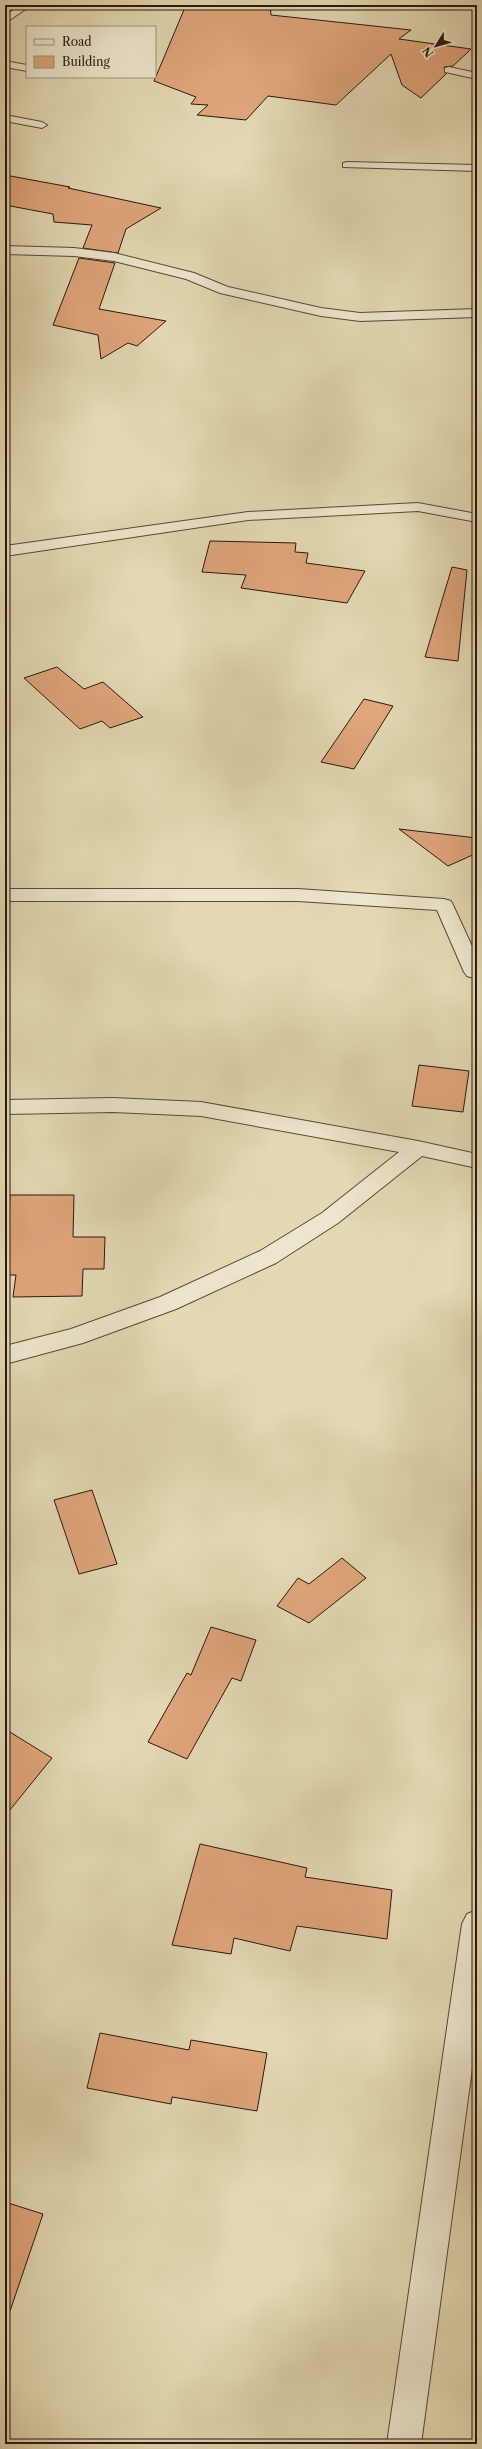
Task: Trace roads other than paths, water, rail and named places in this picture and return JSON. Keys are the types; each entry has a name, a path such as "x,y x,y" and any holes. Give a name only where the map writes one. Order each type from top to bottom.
{"street":[{"path":"5,20 27,5"},
{"path":"5,64 26,68"},
{"path":"449,70 477,76"},
{"path":"5,118 42,125"},
{"path":"347,165 477,168"},
{"path":"5,250 74,252 128,260 190,276 224,290 320,312 360,317 477,313"},
{"path":"5,551 248,516 313,511 418,507 477,518"},
{"path":"5,895 298,895 444,905 474,972 477,973"},
{"path":"5,1107 113,1105 201,1109 418,1148 477,1161"},
{"path":"5,1354 75,1337 146,1310 268,1258 330,1218 418,1148"},
{"path":"404,2444 477,1924"}]}
